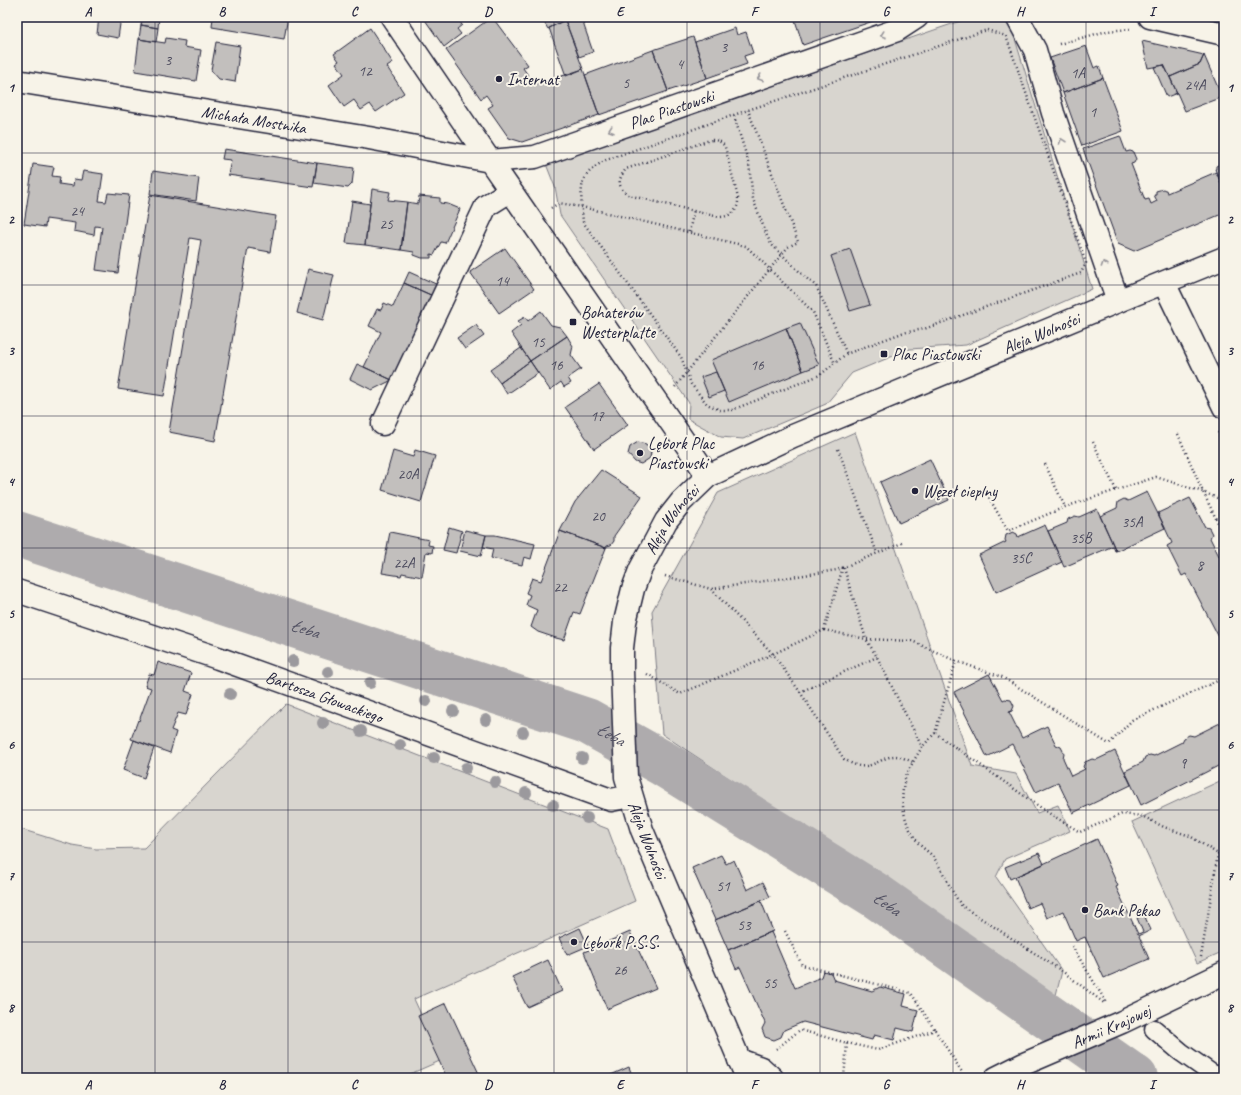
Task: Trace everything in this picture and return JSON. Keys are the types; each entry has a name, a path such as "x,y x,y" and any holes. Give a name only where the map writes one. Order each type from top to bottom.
{"street":[{"path":"392,17 510,191 708,476"},
{"name":"Plac Piastowski","path":"490,161 535,158 897,30 918,17"},
{"path":"1017,17 1035,50 1053,113 1118,301"},
{"path":"1150,17 1224,34"},
{"name":"Michała Mostnika","path":"17,81 369,138 490,161"},
{"path":"383,424 486,206 510,191"},
{"name":"Aleja Wolności","path":"743,1069 642,830 629,787 631,671 622,648 625,622 633,589 640,570 666,521 681,502 708,476 793,436 1224,258"},
{"path":"1164,283 1224,407"},
{"name":"Bartosza Głowackiego","path":"17,591 218,658 611,800 629,787"},
{"name":"Armii Krajowej","path":"996,1078 1024,1070 1224,972"},
{"path":"1154,1029 1181,1052 1218,1078"},
{"path":"743,1069 762,1068 772,1078"}],"path":[{"path":"1013,57 1107,31 1132,29"},
{"path":"987,30 1006,36 1086,263 1081,273 924,329 902,333 847,354 820,375 732,410 720,410 707,404 691,384 681,357 583,222 582,185 585,177 591,170 606,160 748,110 987,30"},
{"path":"672,390 782,254 788,247 798,242 748,110"},
{"path":"734,116 749,164 753,199 767,236 771,244 816,286 847,354"},
{"path":"717,140 722,142 725,147 738,198 736,210 724,217 694,210 626,194 622,190 620,184 622,173 630,166 707,141 717,140"},
{"path":"549,210 559,203 582,207 746,246 813,312 835,364"},
{"path":"689,232 694,210"},
{"path":"1218,432 1224,445"},
{"path":"1178,434 1203,492 1224,534"},
{"path":"1093,442 1116,490"},
{"path":"838,449 877,553"},
{"path":"1045,464 1065,507"},
{"path":"987,494 1008,531 1065,507 1156,477 1203,492 1224,501"},
{"path":"1220,527 1224,525"},
{"path":"664,576 711,589 837,570 902,542"},
{"path":"824,630 843,567"},
{"path":"843,567 866,639 877,657 922,747"},
{"path":"711,589 773,654 844,758 853,765 862,767 870,766 888,757 895,756 913,762"},
{"path":"631,671 680,694 773,654 824,630 866,639 912,641 956,661 1002,677 1109,744 1132,720 1224,678"},
{"path":"800,692 877,657"},
{"path":"956,661 935,733 922,747 905,779 903,789 906,821 916,841 933,857 962,906 1062,971 1109,1008 1072,946"},
{"path":"935,733 1047,812 1080,832 1122,814 1142,816 1164,827 1190,836 1218,854"},
{"path":"1200,964 1218,854 1224,847"},
{"path":"785,931 802,965 911,993 962,1072"},
{"path":"772,1052 800,1030 878,1050 935,1030"},
{"path":"844,1078 847,1043"}],"shaded area":[{"path":"972,17 1004,17 1011,26 1092,289 966,345 910,349 852,373 826,404 743,439 721,437 688,419 689,403 560,215 555,187 546,164"},
{"path":"855,432 972,766 1016,774 1037,813 1058,805 1070,831 1005,859 996,877 1062,971 1054,1003 931,911 662,734 652,611 718,493"},
{"path":"286,704 608,829 635,901 414,999 442,1060 401,1078 17,1078 17,828 72,845 96,849 144,848"},
{"path":"1224,779 1224,951 1197,963 1132,822"}],"building":[{"path":"17,17 19,17 17,32"},
{"path":"99,17 121,17 118,38 97,34"},
{"path":"143,17 159,17 158,28 141,25"},
{"path":"213,17 288,17 284,39 212,27"},
{"path":"423,17 463,17 459,20 462,25 457,29 461,34 444,47"},
{"name":"Internat","path":"492,17 528,65 523,68 534,84 583,69 599,115 522,142 509,138 488,108 493,105 486,95 481,99 446,50"},
{"path":"541,17 562,17 564,20 548,29"},
{"path":"562,17 581,17 593,52 579,57 565,20"},
{"path":"794,17 885,17 803,45"},
{"path":"565,20 583,69 566,76 549,28"},
{"path":"141,25 158,28 156,42 139,39"},
{"path":"370,28 393,63 387,67 404,93 376,112 370,104 361,110 354,100 344,107 329,85 344,74 336,63 339,61 334,54"},
{"path":"735,28 737,35 746,32 753,53 744,56 747,64 707,78 695,42"},
{"path":"693,37 707,78 668,91 653,50"},
{"path":"166,38 185,41 184,47 201,50 196,81 135,71 139,39 165,43"},
{"path":"1142,41 1204,55 1200,64 1170,77 1164,65 1148,68"},
{"path":"216,42 240,46 235,82 219,79 211,70"},
{"path":"1086,46 1094,68 1099,66 1103,78 1063,93 1050,58"},
{"path":"653,50 668,91 599,115 585,75"},
{"path":"1204,55 1222,97 1185,111 1170,77 1200,64"},
{"path":"1164,65 1177,93 1167,97 1154,67"},
{"path":"1103,78 1123,131 1082,146 1063,93"},
{"path":"1120,136 1126,152 1133,152 1136,159 1134,163 1131,164 1145,200 1149,199 1151,204 1157,201 1154,195 1156,195 1156,191 1163,189 1166,190 1167,193 1216,172 1224,190 1224,213 1134,251 1118,244 1083,149"},
{"path":"224,149 317,163 313,187 228,175 231,160 222,159"},
{"path":"317,163 354,168 352,184 348,188 314,183"},
{"path":"1223,163 1224,190 1215,169 1216,166"},
{"path":"33,164 54,167 52,176 60,177 59,184 73,186 74,179 81,180 83,171 103,174 99,201 106,202 108,193 129,195 118,273 96,270 102,227 95,226 94,235 74,231 75,223 46,219 45,227 24,224"},
{"path":"153,171 199,178 196,201 150,194"},
{"path":"372,189 390,192 388,200 407,202 401,250 365,245"},
{"path":"150,195 276,216 270,252 248,248 215,441 169,432 201,240 190,238 164,396 118,389"},
{"path":"419,196 440,198 440,203 448,204 460,209 445,243 441,242 434,255 431,254 431,258 422,258 414,255 414,252 401,250 407,202 418,204"},
{"path":"352,201 370,204 365,245 346,243"},
{"path":"505,248 534,289 499,313 470,272"},
{"path":"850,249 870,305 850,311 831,256"},
{"path":"308,269 334,275 323,320 297,313"},
{"path":"409,272 438,285 433,296 404,283"},
{"path":"404,283 433,296 392,380 364,367 381,332 369,326 377,309 381,310 384,303 393,307"},
{"path":"541,311 551,325 560,327 567,336 530,361 511,333 521,325 518,321 525,317 528,321"},
{"path":"800,323 819,365 803,371 786,328"},
{"path":"476,325 484,336 465,349 457,338"},
{"path":"786,328 803,371 729,402 711,360"},
{"path":"567,336 573,346 571,355 581,369 568,378 571,383 564,387 561,382 550,390 530,361"},
{"path":"521,348 530,361 500,383 490,370"},
{"path":"530,361 538,373 507,394 500,383"},
{"path":"357,364 392,380 372,390 350,379"},
{"path":"716,372 724,391 709,397 701,377"},
{"path":"599,384 628,425 594,449 565,407"},
{"name":"Lębork Plac Piastowski","path":"638,442 646,444 651,452 650,458 641,464 635,462 628,454 630,447"},
{"path":"415,450 435,456 421,502 382,490 393,451 413,457"},
{"name":"Węzeł cieplny","path":"930,459 949,500 899,523 880,482"},
{"path":"601,470 642,496 614,536 614,541 606,548 560,531 575,502"},
{"path":"1147,492 1165,528 1116,551 1100,516 1117,508 1118,502 1124,499 1128,501"},
{"path":"1190,498 1205,527 1209,528 1212,534 1210,538 1219,556 1223,554 1224,557 1224,647 1186,574 1182,576 1167,546 1172,543 1158,513"},
{"path":"1097,509 1116,551 1113,546 1064,567 1048,531 1067,523 1068,519 1075,516 1079,517"},
{"path":"1045,525 1062,562 996,592 979,555 1006,542 1006,535 1013,532 1017,534 1018,537"},
{"path":"449,527 462,531 456,553 443,550"},
{"path":"465,530 486,535 481,556 460,551"},
{"path":"560,531 606,548 580,614 574,612 564,640 538,632 531,627 537,610 526,605 530,595 526,593 532,578 541,581"},
{"path":"390,532 429,540 428,545 433,546 432,553 426,552 422,577 402,573 401,576 382,573"},
{"path":"486,535 495,535 535,544 531,559 524,557 522,565 491,558 493,549 483,547"},
{"path":"158,662 191,673 185,691 193,694 186,715 178,713 171,730 176,732 170,753 131,739 151,688 145,686 149,674 154,675"},
{"path":"989,674 1003,700 1011,700 1014,706 1012,711 1009,712 1022,738 1047,726 1056,745 1061,747 1064,753 1063,758 1071,776 1085,769 1083,767 1085,762 1092,759 1096,760 1115,751 1131,785 1073,813 1058,782 1036,792 1012,744 987,757 954,692"},
{"path":"1224,721 1224,763 1141,805 1125,771 1143,762 1145,757 1150,755 1154,756 1182,742 1184,738 1189,735 1194,736"},
{"path":"134,740 154,748 144,778 123,770"},
{"name":"Bank Pekao","path":"1097,839 1118,886 1116,887 1138,934 1143,932 1137,918 1144,915 1151,930 1139,936 1149,959 1104,978 1085,937 1076,941 1063,911 1047,918 1040,903 1028,908 1015,877"},
{"path":"1039,853 1044,864 1010,879 1005,867"},
{"path":"721,855 726,864 734,860 747,890 763,882 770,897 715,920 692,868"},
{"path":"761,901 773,931 728,950 715,920"},
{"name":"Lębork P.S.S.","path":"580,928 588,946 567,955 559,938"},
{"path":"630,932 656,988 607,1009 584,952"},
{"path":"771,932 795,988 821,977 823,971 831,973 834,980 872,991 880,987 906,994 903,1006 918,1010 913,1032 897,1028 894,1040 874,1035 872,1040 803,1022 784,1030 781,1037 774,1040 765,1037 762,1029 765,1023 740,967 736,969 728,950"},
{"path":"548,960 562,991 527,1007 512,977"},
{"path":"446,1003 481,1078 447,1078 418,1016"},
{"path":"629,1067 633,1078 604,1078"},
{"path":"705,1073 708,1078 694,1078"}],"waterway":[{"name":"Łeba","path":"17,534 587,721 664,764 875,895 1135,1078"}],"place":[{"name":"Internat","path":"499,79"},
{"name":"Bohaterów Westerplatte","path":"573,322"},
{"name":"Plac Piastowski","path":"884,354"},
{"name":"Lębork Plac Piastowski","path":"640,453"},
{"name":"Węzeł cieplny","path":"915,491"},
{"name":"Bank Pekao","path":"1085,910"},
{"name":"Lębork P.S.S.","path":"574,942"}]}
